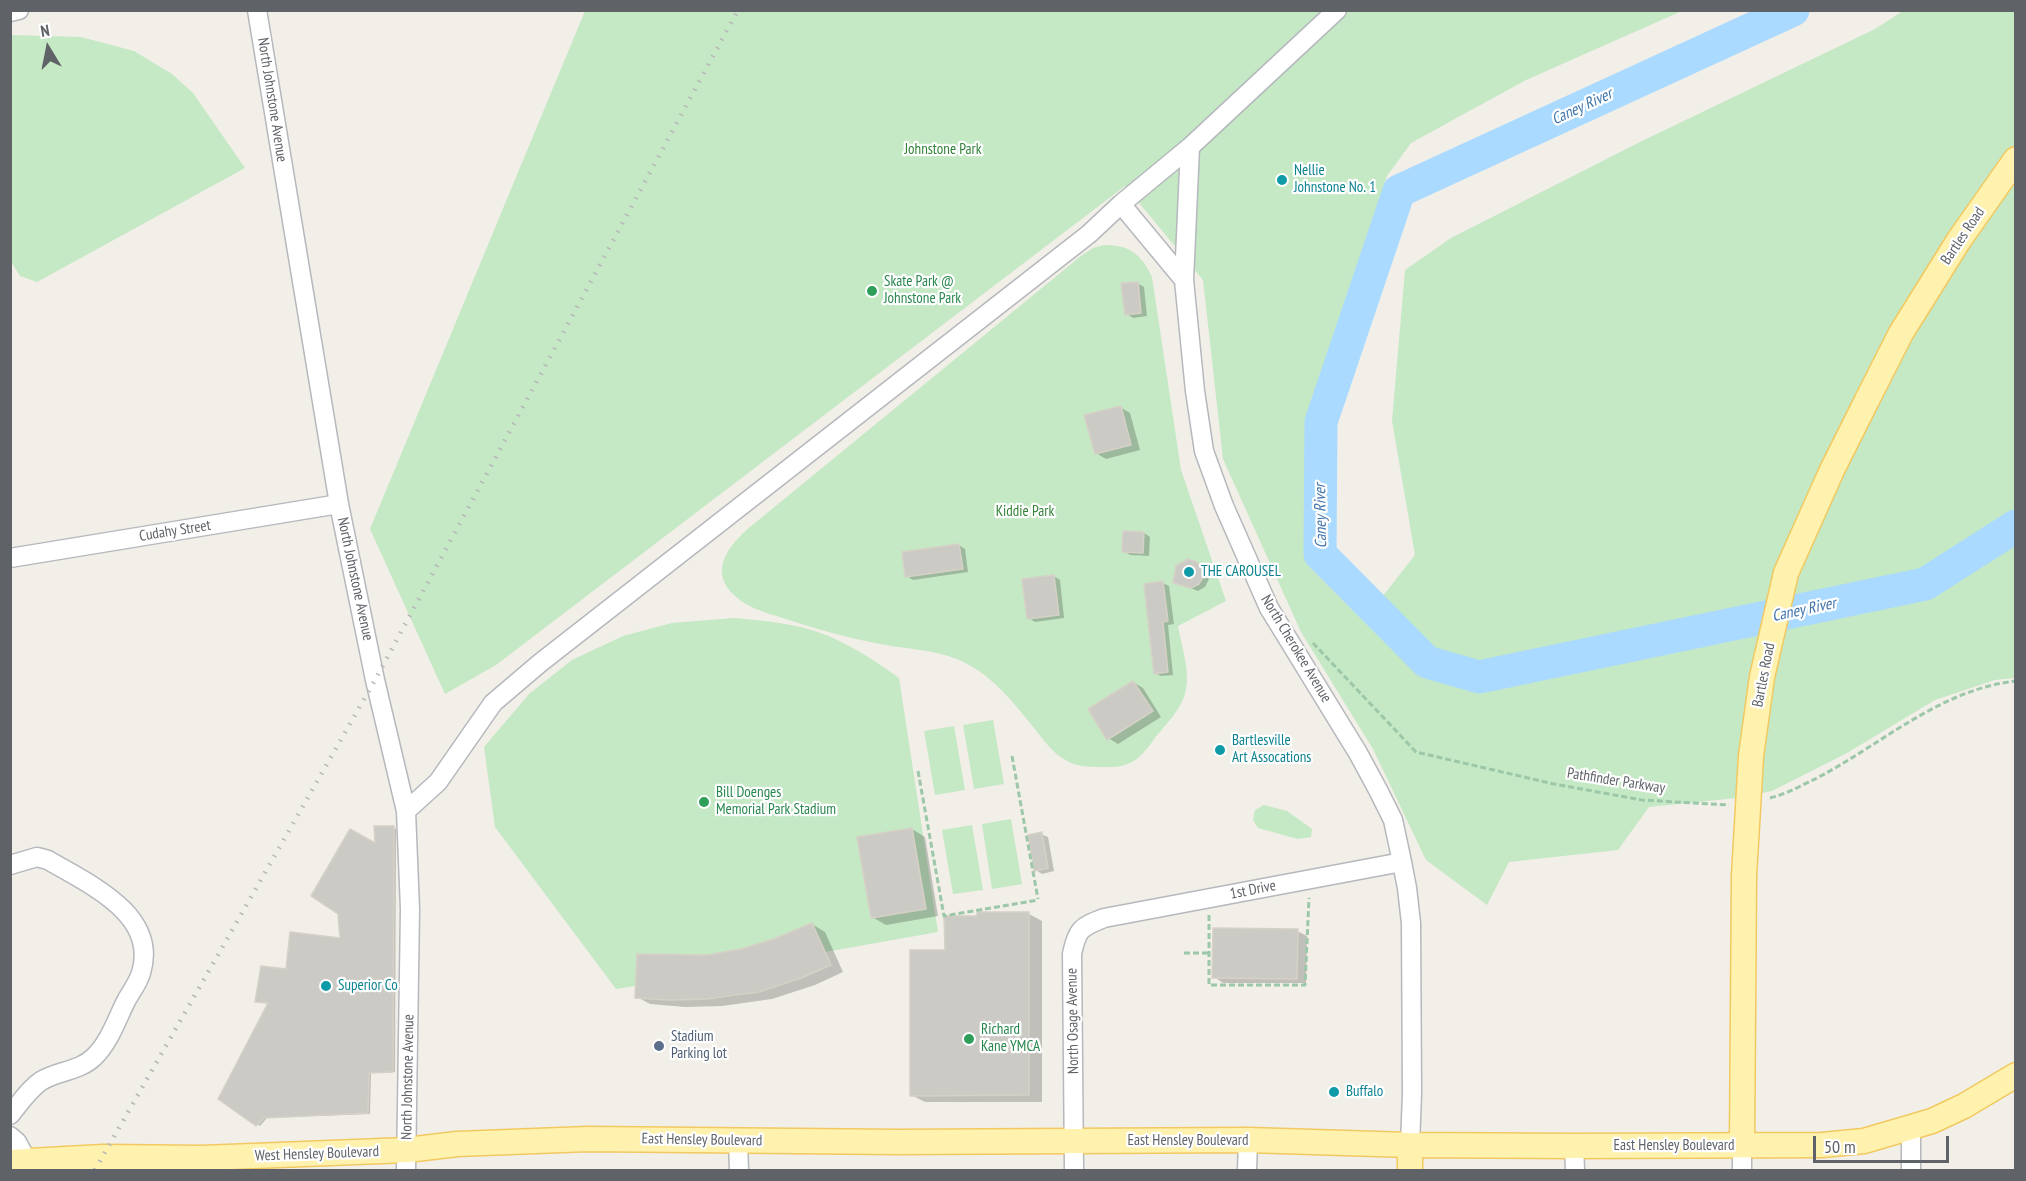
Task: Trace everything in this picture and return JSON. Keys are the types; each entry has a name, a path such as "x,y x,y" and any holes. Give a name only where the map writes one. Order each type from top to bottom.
{"main road":[{"name":"Bartles Road","path":"1742,1145 1744,876 1751,756 1762,677 1785,573 1832,470 1901,333 1959,240 2016,159"},
{"name":"East Hensley Boulevard","path":"407,1160 457,1144 588,1138 738,1141 1248,1140 1410,1145 1574,1146 1822,1145 1864,1141 1911,1127 1964,1106 2016,1075"},
{"path":"1410,1145 1410,1170"},
{"name":"West Hensley Boulevard","path":"19,1162 103,1157 407,1160"}],"street":[{"path":"10,12 20,10"},
{"name":"North Johnstone Avenue","path":"257,10 339,504 375,680 406,811 410,909 407,1160"},
{"path":"406,811 438,782 494,702 524,676 1089,234 1121,204 1190,147 1337,10"},
{"name":"North Cherokee Avenue","path":"1190,147 1184,280 1195,392 1204,451 1224,506 1269,608 1358,753 1393,820 1411,923 1410,1145"},
{"path":"1121,204 1184,280"},
{"name":"Cudahy Street","path":"10,558 339,504"},
{"path":"10,865 37,857 48,860 115,900 139,932 143,952 141,973 105,1043 95,1056 85,1063 42,1081 29,1090 10,1115"},
{"name":"1st Drive","path":"1104,918 1402,862"},
{"name":"North Osage Avenue","path":"1074,1170 1072,954 1076,935 1085,926 1104,918"},
{"path":"1911,1127 1911,1170"},
{"path":"10,1136 17,1142 19,1162"},
{"path":"1247,1170 1248,1140"},
{"path":"738,1141 739,1170"},
{"path":"1742,1145 1742,1170"},
{"path":"1574,1146 1575,1170"}],"path":[{"name":"Pathfinder Parkway","path":"1309,639 1416,752 1554,784 1642,801 1731,805"},
{"path":"1762,800 1781,795 1828,772 1924,713 1986,686 2016,681"},
{"path":"918,771 944,916 1038,900 1012,756"},
{"path":"1209,913 1209,985 1305,985 1309,895"},
{"path":"1184,953 1209,953"}],"green space":[{"name":"Johnstone Park","path":"585,11 1682,11 1526,80 1411,143 1387,176 1305,429 1307,564 1364,620 1415,555 1392,421 1405,270 1451,238 1640,142 1875,29 1903,11 2015,11 2015,678 1995,680 1935,700 1847,753 1772,791 1737,798 1649,807 1618,850 1509,862 1487,905 1426,860 1373,749 1301,632 1223,459 1203,280 1125,186 496,665 445,694 370,529"},
{"path":"10,35 81,37 134,51 172,74 193,93 245,168 37,282 20,276 10,260"},
{"name":"Kiddie Park","path":"1113,245 1134,252 1144,262 1152,277 1181,470 1226,601 1178,626 1186,665 1186,689 1174,715 1144,752 1134,761 1121,766 1088,767 1069,762 1054,752 1007,696 970,665 939,654 840,635 757,610 734,595 726,586 722,568 729,550 750,527 1081,256 1093,248"},
{"name":"Bill Doenges Memorial Park Stadium","path":"734,618 780,623 815,631 854,649 899,678 938,932 825,952 831,965 788,983 746,995 698,1000 635,998 635,986 616,989 495,827 484,747 529,694 572,660 623,636 672,623"},
{"path":"993,720 1004,784 974,789 963,725"},
{"path":"954,726 965,790 935,795 924,731"},
{"path":"1264,805 1287,811 1312,829 1311,837 1298,839 1258,828 1253,820 1255,810"},
{"path":"1011,819 1022,884 992,889 982,824"},
{"path":"972,825 983,890 953,894 942,830"}],"building":[{"path":"1138,282 1141,313 1125,315 1121,283"},
{"path":"1121,406 1131,445 1095,454 1084,415"},
{"path":"1123,531 1144,532 1143,553 1122,552"},
{"path":"959,544 963,569 905,577 902,552"},
{"name":"THE CAROUSEL","path":"1188,559 1197,562 1203,570 1199,584 1191,588 1173,583 1176,566"},
{"path":"1054,575 1059,615 1027,619 1022,579"},
{"path":"1163,581 1168,621 1163,622 1168,672 1154,674 1144,584"},
{"path":"1133,681 1153,711 1107,740 1088,709"},
{"name":"Superior Co","path":"374,826 394,826 393,1072 369,1073 368,1113 264,1118 256,1126 218,1099 268,1003 255,1002 261,966 286,969 290,932 340,938 338,914 311,896 350,829 375,843"},
{"path":"912,828 926,909 871,918 857,837"},
{"path":"1042,832 1048,868 1034,871 1028,835"},
{"name":"Richard Kane YMCA","path":"977,912 1029,912 1029,1095 910,1096 910,950 945,950 944,916 977,916"},
{"path":"812,923 831,965 801,978 759,992 708,999 635,998 637,954 707,955 741,949 774,939"},
{"path":"1213,928 1298,929 1297,979 1212,978"}],"waterway":[{"name":"Caney River","path":"1793,10 1399,191 1321,422 1320,554 1427,662 1479,677 1925,584 2016,526"}],"railway":[{"path":"95,1170 375,680 738,10"}],"place":[{"name":"Nellie Johnstone No. 1","path":"1282,180"},
{"name":"Skate Park @ Johnstone Park","path":"872,291"},
{"name":"THE CAROUSEL","path":"1189,572"},
{"name":"Bartlesville Art Assocations","path":"1220,750"},
{"name":"Bill Doenges Memorial Park Stadium","path":"704,802"},
{"name":"Superior Co","path":"326,986"},
{"name":"Richard Kane YMCA","path":"969,1039"},
{"name":"Stadium Parking lot","path":"659,1046"},
{"name":"Buffalo","path":"1334,1092"}]}
